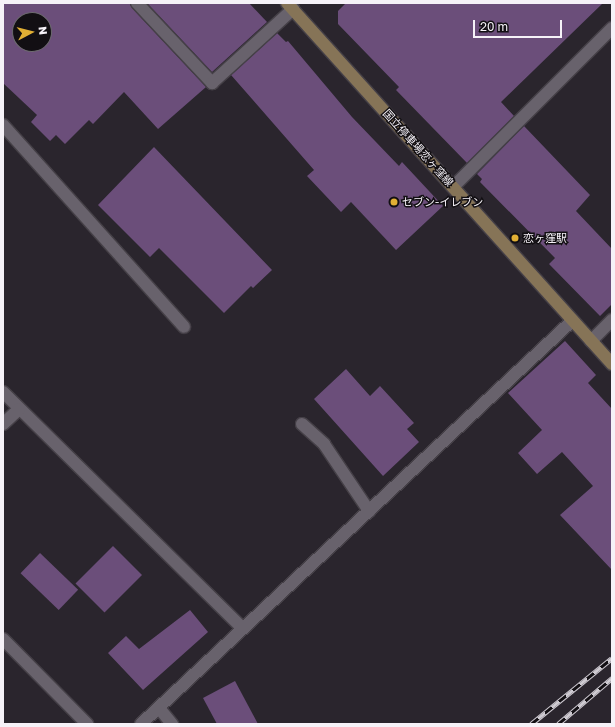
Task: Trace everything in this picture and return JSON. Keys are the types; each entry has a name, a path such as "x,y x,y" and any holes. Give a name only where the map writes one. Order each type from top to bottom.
{"main road":[{"name":"国立停車場恋ヶ窪線","path":"293,5 572,321 612,364"}],"street":[{"path":"136,3 212,83 293,5"},
{"path":"453,187 612,28"},
{"path":"3,125 184,327"},
{"path":"590,341 612,320"},
{"path":"141,724 572,321"},
{"path":"3,392 244,629"},
{"path":"3,424 19,409"},
{"path":"302,424 324,444 369,511"},
{"path":"3,639 87,724"},
{"path":"159,708 172,724"}],"building":[{"path":"3,3 130,3 132,8 206,87 158,129 124,92 93,124 89,120 65,144 56,135 50,141 31,122 37,115 3,83"},
{"path":"147,3 249,3 267,22 212,72"},
{"path":"346,3 603,3 501,102 514,116 467,163 396,90 399,87 338,24 338,11"},
{"path":"277,33 286,42 288,41 352,117 399,166 402,162 443,206 396,250 351,202 341,212 307,176 314,170 231,75"},
{"path":"524,126 590,195 576,211 612,249 612,304 600,316 549,264 555,258 480,182 482,179 477,174"},
{"path":"154,147 272,270 253,288 251,286 224,313 159,248 150,257 98,205"},
{"path":"565,341 596,375 588,383 612,409 612,570 560,515 593,486 562,452 537,474 518,453 542,430 508,393"},
{"path":"346,369 370,396 380,386 414,423 407,429 419,442 383,476 314,399"},
{"path":"113,546 142,575 105,612 76,583"},
{"path":"40,553 78,590 59,610 21,573"},
{"path":"190,610 208,632 143,690 108,653 126,636 139,649"},
{"path":"235,681 258,724 217,724 203,698"}],"railway":[{"path":"531,724 612,658"},
{"path":"558,724 612,678"}],"place":[{"name":"セブン-イレブン","path":"394,202"},
{"name":"恋ヶ窪駅","path":"515,238"}]}
